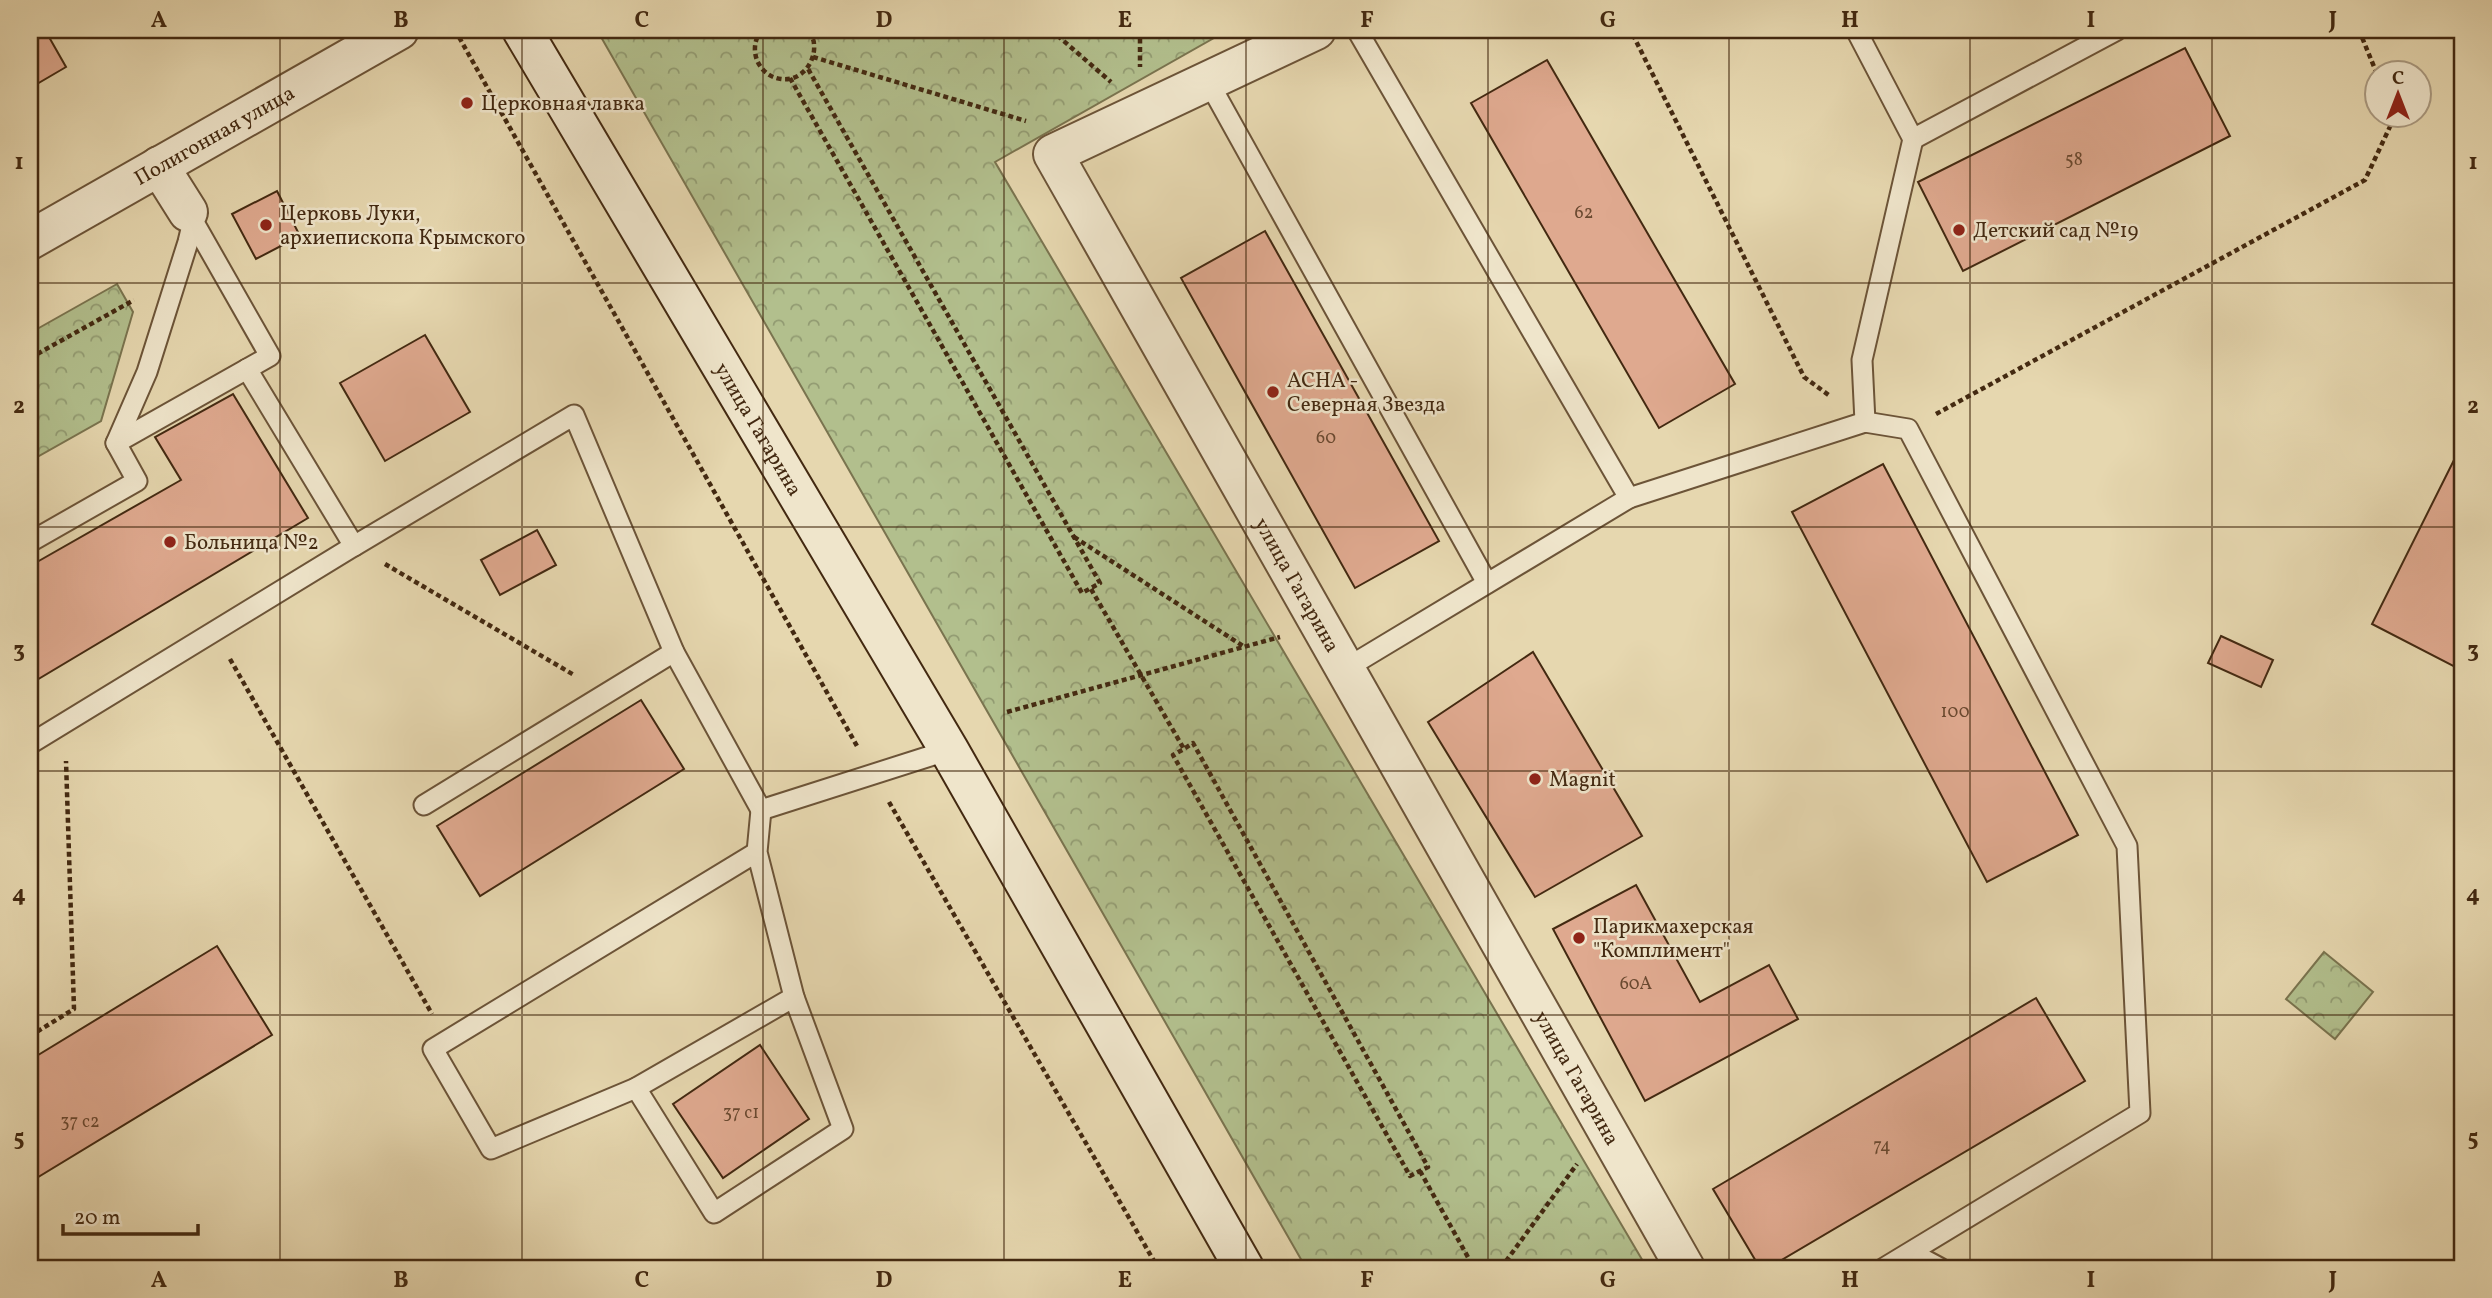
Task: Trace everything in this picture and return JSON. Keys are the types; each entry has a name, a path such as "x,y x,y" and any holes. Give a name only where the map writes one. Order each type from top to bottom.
{"street":[{"name":"Полигонная улица","path":"30,240 399,30"},
{"name":"улица Гагарина","path":"522,30 948,750 1244,1268"},
{"name":"улица Гагарина","path":"1316,30 1054,154 1685,1268"},
{"path":"159,166 190,217"}],"lane":[{"path":"1357,30 1629,498"},
{"path":"1856,30 1913,139 1863,360 1865,422"},
{"path":"1913,139 2117,30"},
{"path":"1208,81 1487,583"},
{"path":"116,443 147,372 188,242 190,217"},
{"path":"116,443 271,356 190,217"},
{"path":"247,369 354,546"},
{"path":"30,744 574,415 674,652 761,810 757,852 794,997 843,1129 714,1213 636,1088"},
{"path":"1345,668 1629,498 1865,422 1908,429 2127,846 2140,1113 1916,1261 1884,1268"},
{"path":"30,542 137,481 116,443"},
{"path":"424,805 674,652"},
{"path":"761,810 948,750"},
{"path":"757,852 433,1049 491,1149 636,1088 794,997"},
{"path":"1916,1261 1940,1268"}],"path":[{"path":"455,30 873,775 1158,1268"},
{"path":"732,30 756,37"},
{"path":"762,30 756,37 754,55 764,72 782,79 800,76 813,57 815,42 807,30"},
{"path":"1051,30 1120,90"},
{"path":"1140,30 1140,68"},
{"path":"2359,30 2372,60"},
{"path":"1633,31 1804,377 1865,422"},
{"path":"813,57 1086,139"},
{"path":"790,78 1082,593 1091,589 1100,583 807,67"},
{"path":"1908,429 2365,180 2388,130"},
{"path":"30,358 177,275"},
{"path":"1073,536 1244,646"},
{"path":"354,546 605,694"},
{"path":"1091,589 1184,748"},
{"path":"214,631 447,1040"},
{"path":"1007,712 1274,638 1324,633"},
{"path":"30,1037 74,1009 65,722"},
{"path":"1193,743 1428,1167 1410,1176 1173,755 1184,748 1193,743"},
{"path":"1501,1268 1604,1127"},
{"path":"1420,1171 1474,1268"}],"green space":[{"path":"597,30 1228,30 995,162 1647,1268 1306,1268"},
{"path":"117,284 133,312 101,421 30,461 30,333"},
{"path":"2324,952 2373,992 2335,1039 2286,999"}],"building":[{"path":"30,30 45,30 66,67 30,88"},
{"path":"2185,48 2230,136 1963,271 1918,182"},
{"path":"1547,60 1735,384 1659,428 1471,103"},
{"name":"Церковь Луки, архиепископа Крымского","path":"277,191 300,236 256,259 232,214"},
{"path":"1265,231 1439,541 1355,588 1181,278"},
{"path":"425,335 470,412 385,461 340,383"},
{"name":"Больница №2","path":"233,394 308,518 30,684 30,566 181,480 155,437"},
{"path":"2462,444 2462,668 2461,670 2372,624"},
{"path":"1883,464 2078,835 1987,882 1792,512"},
{"path":"537,530 556,565 500,595 481,560"},
{"path":"2221,636 2273,660 2261,687 2208,663"},
{"name":"Magnit","path":"1533,652 1642,836 1535,897 1428,722"},
{"path":"641,700 684,769 480,896 437,826"},
{"path":"1636,885 1700,1002 1769,965 1798,1019 1645,1101 1553,929"},
{"path":"217,946 272,1035 30,1182 30,1060"},
{"path":"2036,998 2085,1081 1768,1268 1760,1268 1713,1189"},
{"path":"760,1045 809,1119 723,1178 673,1104"}],"place":[{"name":"Церковная лавка","path":"467,103"},
{"name":"Церковь Луки, архиепископа Крымского","path":"266,225"},
{"name":"Детский сад №19","path":"1959,230"},
{"name":"АСНА - Северная Звезда","path":"1273,392"},
{"name":"Больница №2","path":"170,542"},
{"name":"Magnit","path":"1535,779"},
{"name":"Парикмахерская \"Комплимент\"","path":"1579,938"}]}
